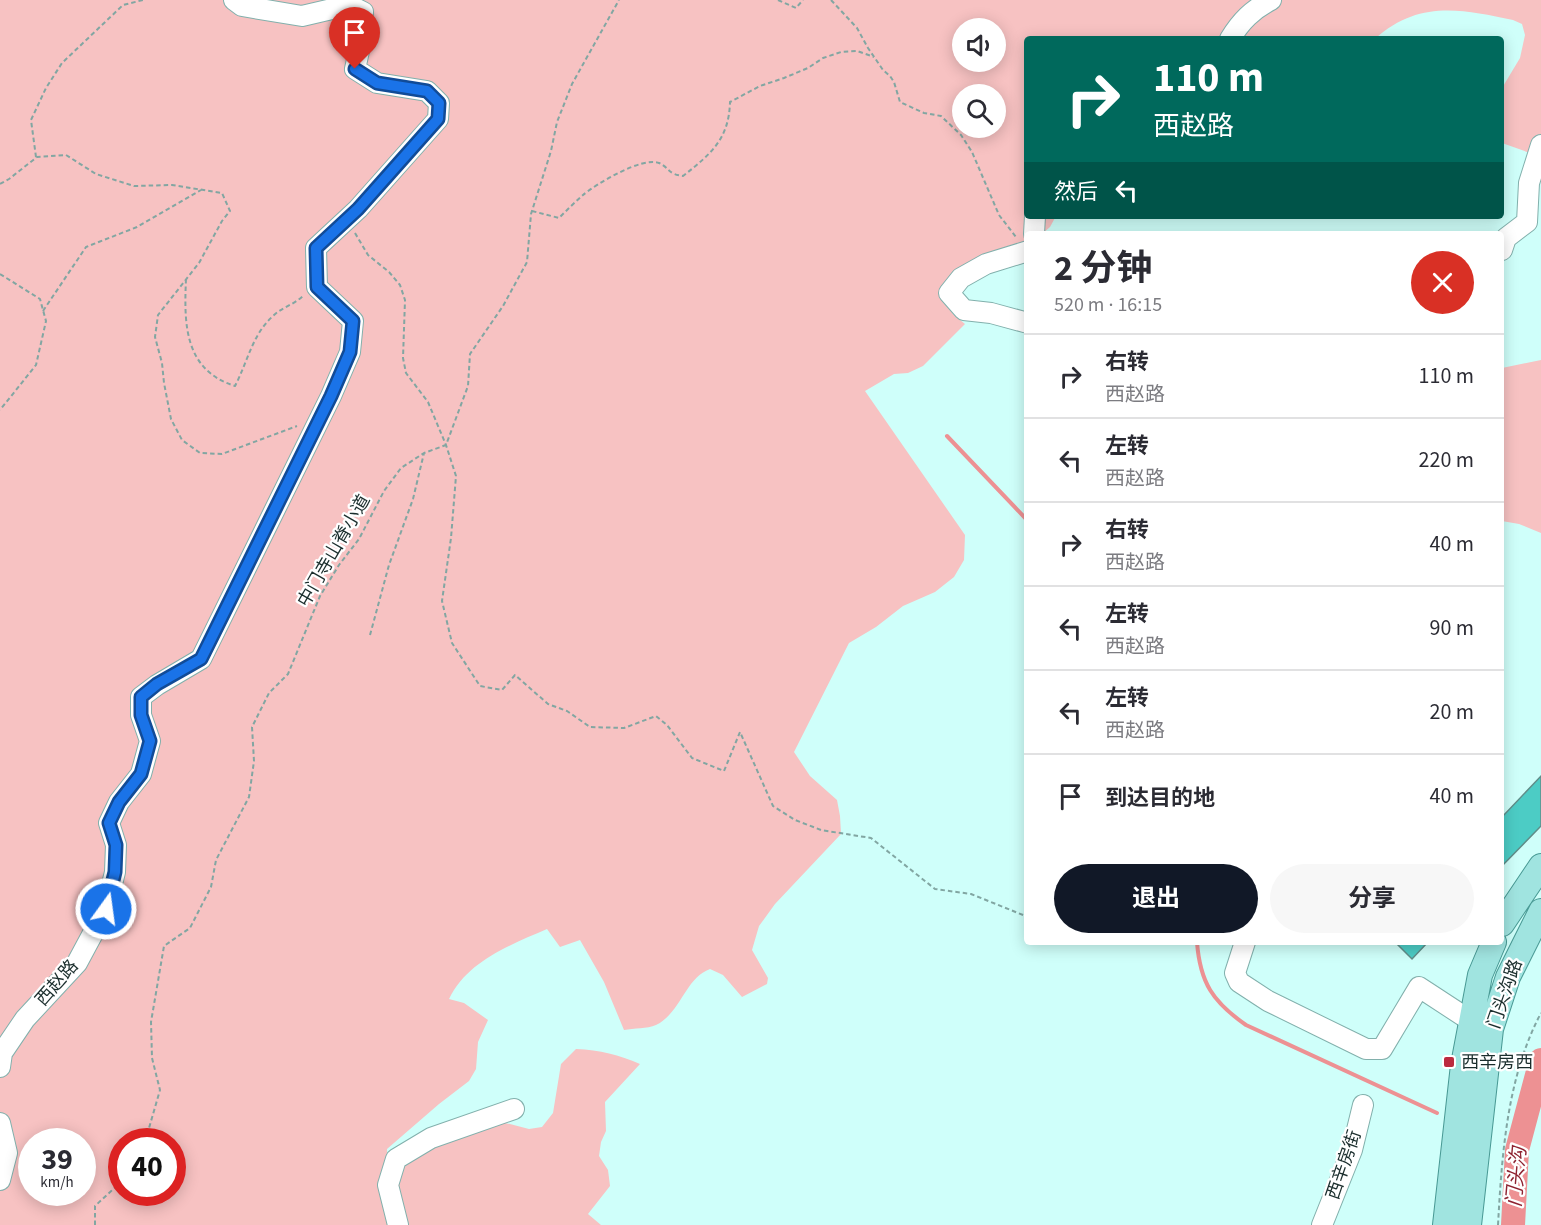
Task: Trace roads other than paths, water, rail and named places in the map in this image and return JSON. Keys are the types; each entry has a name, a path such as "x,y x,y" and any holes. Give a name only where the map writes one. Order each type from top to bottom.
{"main road":[{"path":"1504,921 1541,866"},
{"name":"门头沟路","path":"1445,1225 1463,1065 1481,1025 1539,919"},
{"name":"门头沟路","path":"1469,1225 1481,1025 1480,975 1493,945"}],"street":[{"name":"西赵路","path":"0,1067 2,1053 25,1018 76,963 106,909 115,872 116,845 109,823 119,802 141,774 150,741 141,715 141,697 157,684 201,659 350,352 353,321 317,287 316,248 358,209 438,119 439,103 427,91 377,83 355,69 361,42 363,12 349,5 302,16 242,6 234,0"},
{"path":"1232,36 1241,21 1253,10 1271,0"},
{"path":"1504,244 1506,238 1527,222 1529,183 1541,145"},
{"path":"1024,244 961,278 949,293 964,310 991,313 1024,322"},
{"path":"1244,945 1234,972 1239,982 1268,1001 1366,1049 1382,1049 1419,987 1481,1025"},
{"name":"西辛房街","path":"1322,1225 1352,1150 1363,1105"},
{"path":"398,1225 388,1185 396,1159 431,1138 514,1109"},
{"path":"0,1123 7,1153 0,1180"}],"waterway":[{"path":"947,436 1024,517"},
{"path":"1197,945 1201,969 1210,990 1225,1008 1246,1025 1437,1113"},
{"name":"门头沟","path":"1513,1225 1517,1150 1541,1060"}],"place":[{"name":"西辛房西","path":"1449,1062"}]}
